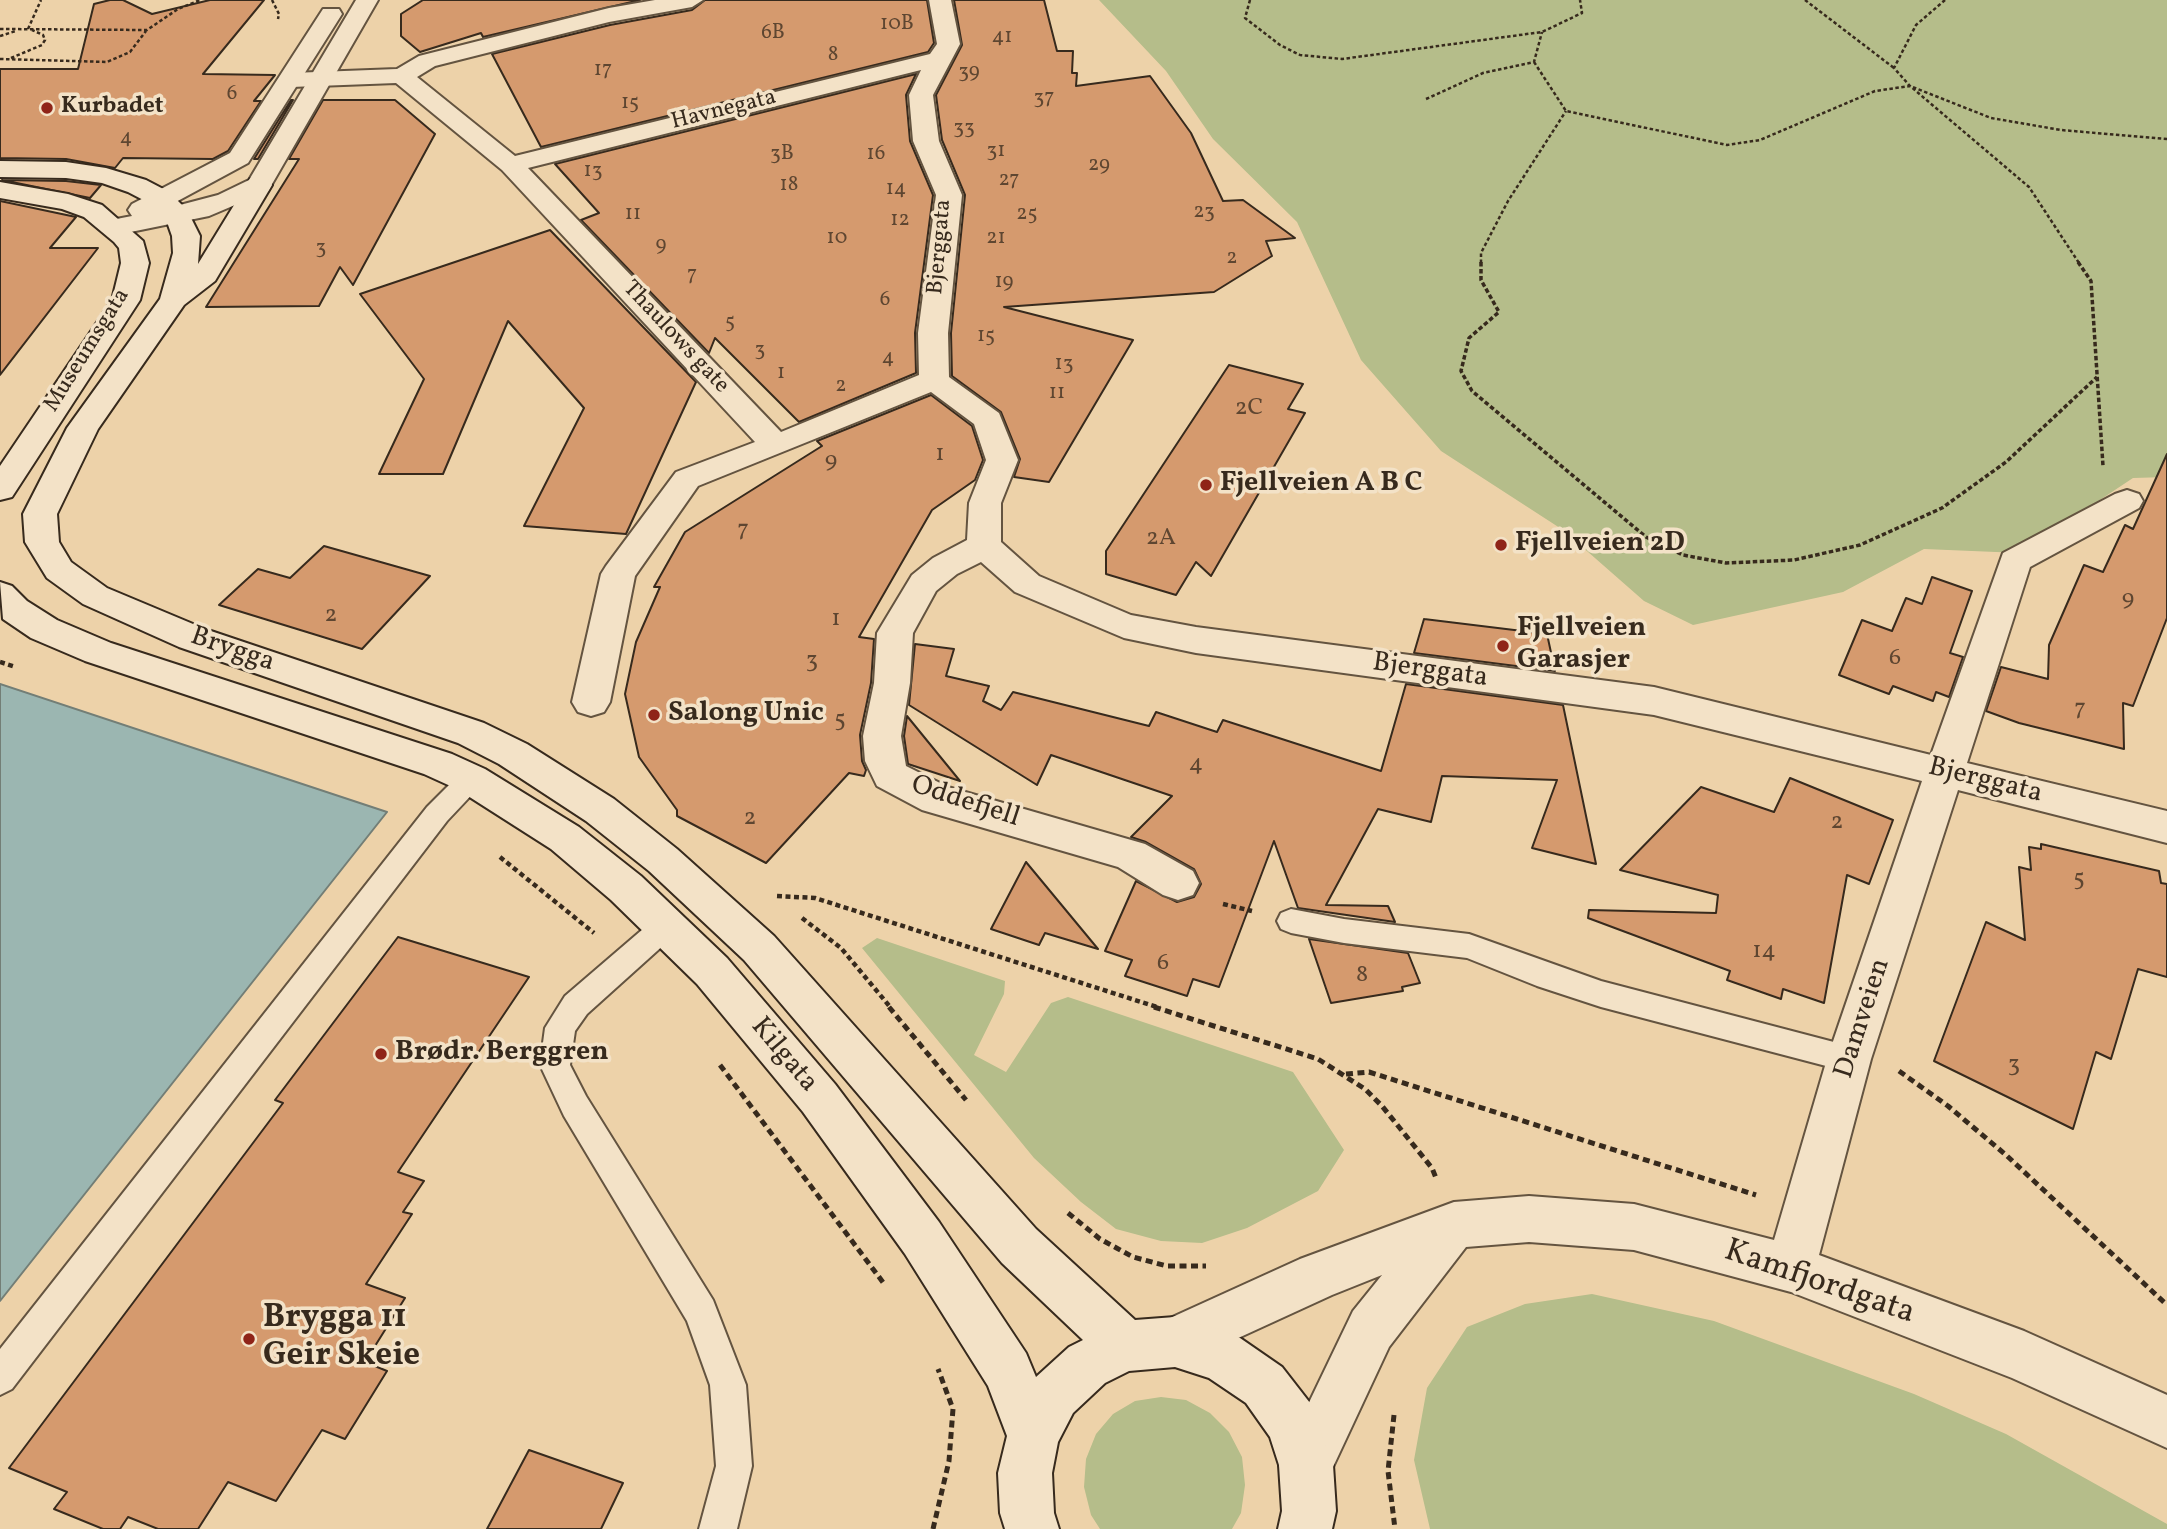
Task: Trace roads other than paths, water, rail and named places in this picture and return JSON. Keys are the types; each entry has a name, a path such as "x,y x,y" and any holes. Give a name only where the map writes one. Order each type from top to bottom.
{"street":[{"path":"169,207 197,181 239,158 342,0"},
{"path":"174,299 205,275 323,79 367,0"},
{"path":"291,80 402,75 427,61 457,53 609,15 692,0"},
{"name":"Bjerggata","path":"934,380 933,333 949,195 926,141 921,95 938,59 949,44 940,0"},
{"name":"Havnegata","path":"511,165 546,154 938,59"},
{"name":"Thaulows gate","path":"402,75 511,165 776,445"},
{"path":"0,169 66,170 106,176 143,188 169,207"},
{"path":"0,190 68,202 93,211 116,227 169,207 227,201 259,185"},
{"name":"Museumsgata","path":"40,514 83,428 174,299 187,253 186,236 169,207"},
{"name":"Museumsgata","path":"0,490 126,300 135,264 133,247 116,227"},
{"path":"591,702 618,573 687,478 776,445 934,380 988,420 1002,460 985,503 984,546"},
{"name":"Damveien","path":"1791,1268 1852,1051 1947,773 2015,561 2127,501"},
{"name":"Brygga","path":"40,514 42,542 59,570 95,596 192,638 471,733"},
{"name":"Bjerggata","path":"984,546 1027,584 1124,626 1207,642 1654,701 2167,827"},
{"name":"Oddefjell","path":"984,546 945,566 924,583 907,608 895,633 892,683 882,736 884,761 891,776 936,799 1131,855 1178,883"},
{"name":"Brygga","path":"0,594 15,610 44,629 98,652 454,772"},
{"name":"Kilgata","path":"471,733 513,754 600,810 663,860 759,948 1019,1246 1150,1344"},
{"name":"Kilgata","path":"454,772 565,838 667,925 712,971 819,1098 922,1238 1008,1371 1033,1436"},
{"name":"Kamfjordgata","path":"1033,1436 1055,1395 1087,1365 1150,1344 1454,1225 1529,1219 1634,1227 1791,1268 2024,1357 2167,1422"},
{"path":"1310,1508 1371,1329 1454,1225"},
{"path":"1150,1344 1223,1356 1264,1385 1291,1422 1310,1508"},
{"path":"1024,1524 1026,1473 1033,1436"}],"lane":[{"path":"0,1377 437,814 454,772"},
{"path":"1291,921 1344,931 1469,946 1547,977 1601,994 1852,1051"},
{"path":"667,925 576,1005 560,1028 555,1065 575,1106 701,1312 728,1385 734,1466 718,1529"}],"water":[{"path":"0,684 387,812 0,1301"}],"place":[{"name":"Kurbadet","path":"47,108"},
{"name":"Fjellveien A B C","path":"1206,485"},
{"name":"Fjellveien 2D","path":"1501,545"},
{"name":"Fjellveien Garasjer","path":"1503,646"},
{"name":"Salong Unic","path":"654,715"},
{"name":"Brødr. Berggren","path":"381,1054"},
{"name":"Brygga 11 Geir Skeie","path":"249,1339"}]}
